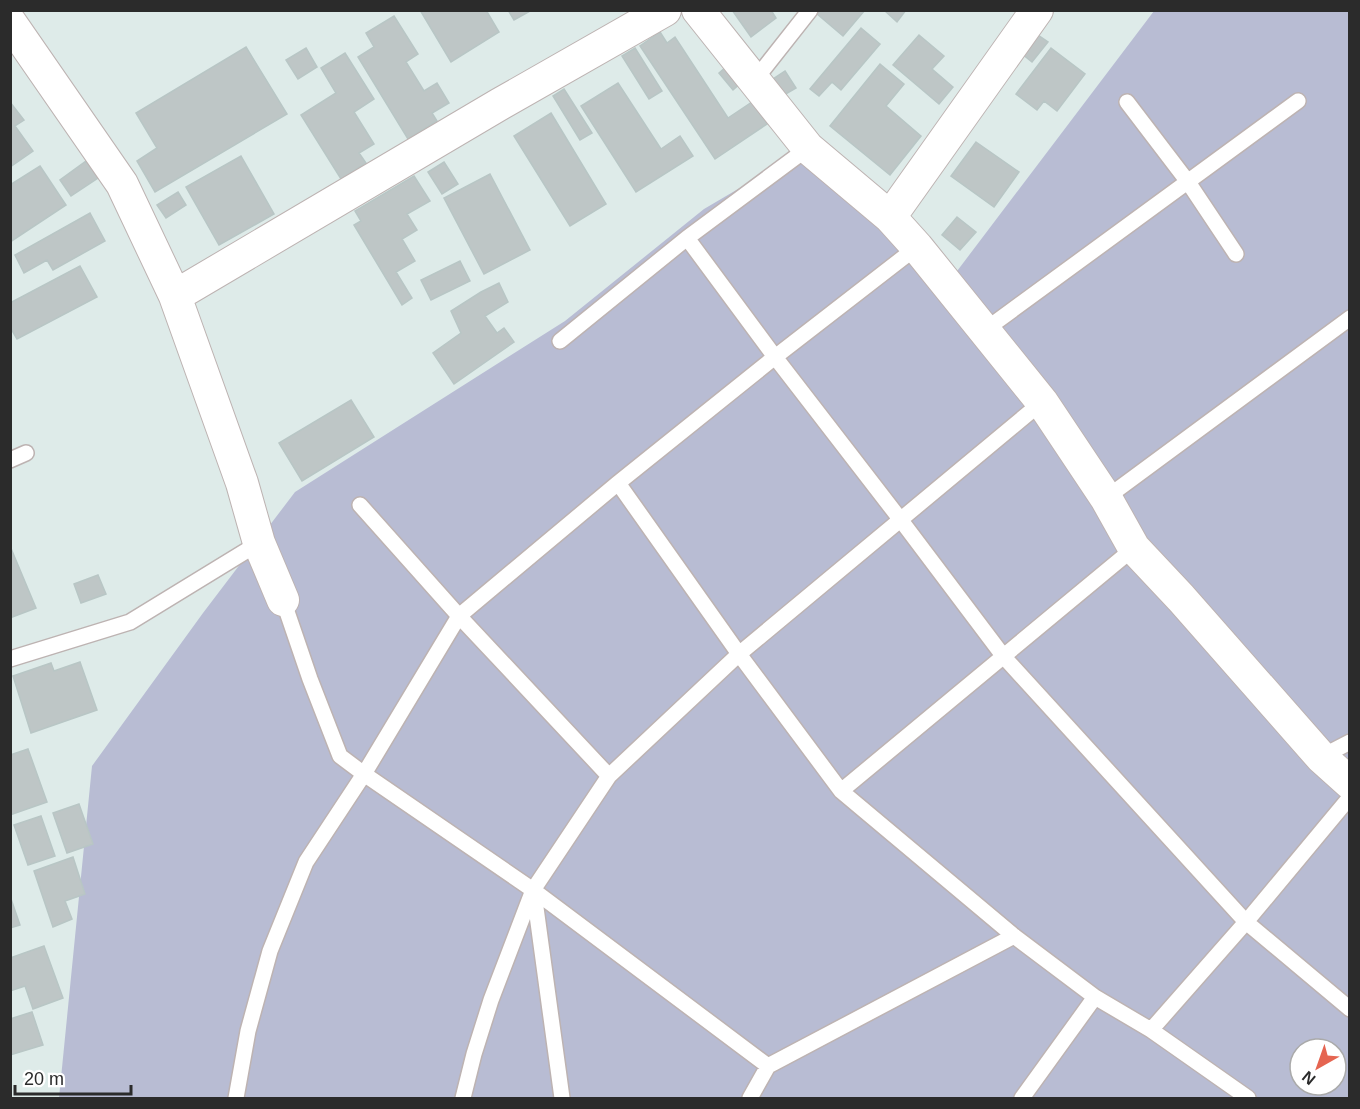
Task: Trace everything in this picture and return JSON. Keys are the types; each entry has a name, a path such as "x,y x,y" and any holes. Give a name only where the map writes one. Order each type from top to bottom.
{"street":[{"path":"175,296 500,104 665,10"},
{"path":"698,10 808,148 890,217 917,247 1042,402 1106,498 1134,548 1321,757 1350,783"},
{"path":"890,217 1037,10"},
{"path":"10,22 122,184 175,296 242,483 259,543 283,600"}],"lane":[{"path":"754,81 810,10"},
{"path":"985,330 1298,101"},
{"path":"1127,102 1188,182 1236,254"},
{"path":"560,341 687,238 808,148"},
{"path":"687,238 1004,657 1246,922 1350,1009"},
{"path":"236,1098 248,1031 270,951 306,861 364,774 459,616 618,483 917,247"},
{"path":"1106,498 1350,318"},
{"path":"463,1098 491,1000 533,890 609,776 740,654 1042,402"},
{"path":"10,460 26,453"},
{"path":"618,483 841,791 1014,936 1095,998 1151,1030 1248,1098"},
{"path":"360,506 609,776"},
{"path":"10,659 130,622 259,543"},
{"path":"841,791 1134,548"},
{"path":"283,600 340,756 533,890 768,1066"},
{"path":"1321,757 1350,742"},
{"path":"1151,1030 1246,922 1350,797"},
{"path":"533,890 562,1098"},
{"path":"750,1098 768,1066 1014,936"},
{"path":"1022,1098 1095,998"}],"shaded area":[{"path":"1154,11 1349,11 1349,1098 59,1098 92,766 203,613 295,492 565,321 704,209 808,148 948,283"}],"building":[{"path":"420,10 486,10 499,32 451,62"},
{"path":"508,10 532,10 514,20"},
{"path":"732,10 771,10 776,18 751,37"},
{"path":"820,10 865,10 843,36 817,14"},
{"path":"884,10 906,10 897,22"},
{"path":"394,16 418,54 406,62 424,91 437,83 449,103 432,113 437,121 408,139 358,57 374,47 366,33"},
{"path":"861,28 880,44 841,90 832,82 819,96 810,89"},
{"path":"660,32 667,43 675,37 728,118 752,102 767,124 715,159 640,46"},
{"path":"919,35 944,56 932,69 953,87 939,104 893,65"},
{"path":"1038,35 1048,42 1032,62 1022,54"},
{"path":"246,47 287,114 155,192 137,161 157,148 136,113"},
{"path":"306,48 317,67 298,79 286,60"},
{"path":"635,48 662,91 649,99 622,56"},
{"path":"1051,48 1085,74 1057,111 1044,101 1037,110 1016,94"},
{"path":"345,53 374,99 354,112 374,144 359,153 366,163 341,179 301,115 336,93 321,68"},
{"path":"880,64 904,84 886,106 921,136 890,175 830,126"},
{"path":"727,66 742,82 733,90 719,73"},
{"path":"785,71 796,88 784,95 773,79"},
{"path":"618,83 661,149 680,136 693,156 636,192 581,106"},
{"path":"564,89 592,133 580,140 553,96"},
{"path":"10,102 24,120 15,126 33,151 10,167"},
{"path":"551,113 606,204 570,226 514,136"},
{"path":"976,142 1019,172 994,207 951,176"},
{"path":"241,156 274,214 219,245 186,187"},
{"path":"86,161 98,178 71,196 60,180"},
{"path":"444,162 458,184 442,194 428,172"},
{"path":"40,166 66,205 10,242 10,185"},
{"path":"490,174 530,250 484,274 444,198"},
{"path":"414,176 430,201 407,214 417,230 402,239 415,261 396,272 412,298 402,305 354,225 361,221 355,211"},
{"path":"178,192 186,205 166,218 157,205"},
{"path":"90,213 105,241 53,270 47,260 24,273 15,255"},
{"path":"957,217 976,232 960,250 942,235"},
{"path":"460,261 470,281 431,300 421,280"},
{"path":"80,266 97,297 17,339 10,327 10,303"},
{"path":"499,283 508,302 485,316 497,333 504,328 514,342 454,384 433,353 461,333 451,311"},
{"path":"351,400 374,437 302,481 279,443"},
{"path":"10,546 36,608 10,618"},
{"path":"98,575 106,594 81,603 74,584"},
{"path":"80,662 97,710 31,733 13,676 51,663 54,671"},
{"path":"28,749 47,802 10,815 10,755"},
{"path":"79,804 93,844 67,853 53,813"},
{"path":"41,816 55,856 28,865 14,825"},
{"path":"73,857 85,894 65,901 72,919 53,927 34,871"},
{"path":"10,896 20,925 10,928"},
{"path":"44,946 63,998 33,1009 25,986 10,991 10,958"},
{"path":"32,1012 43,1045 10,1055 10,1019"}]}
